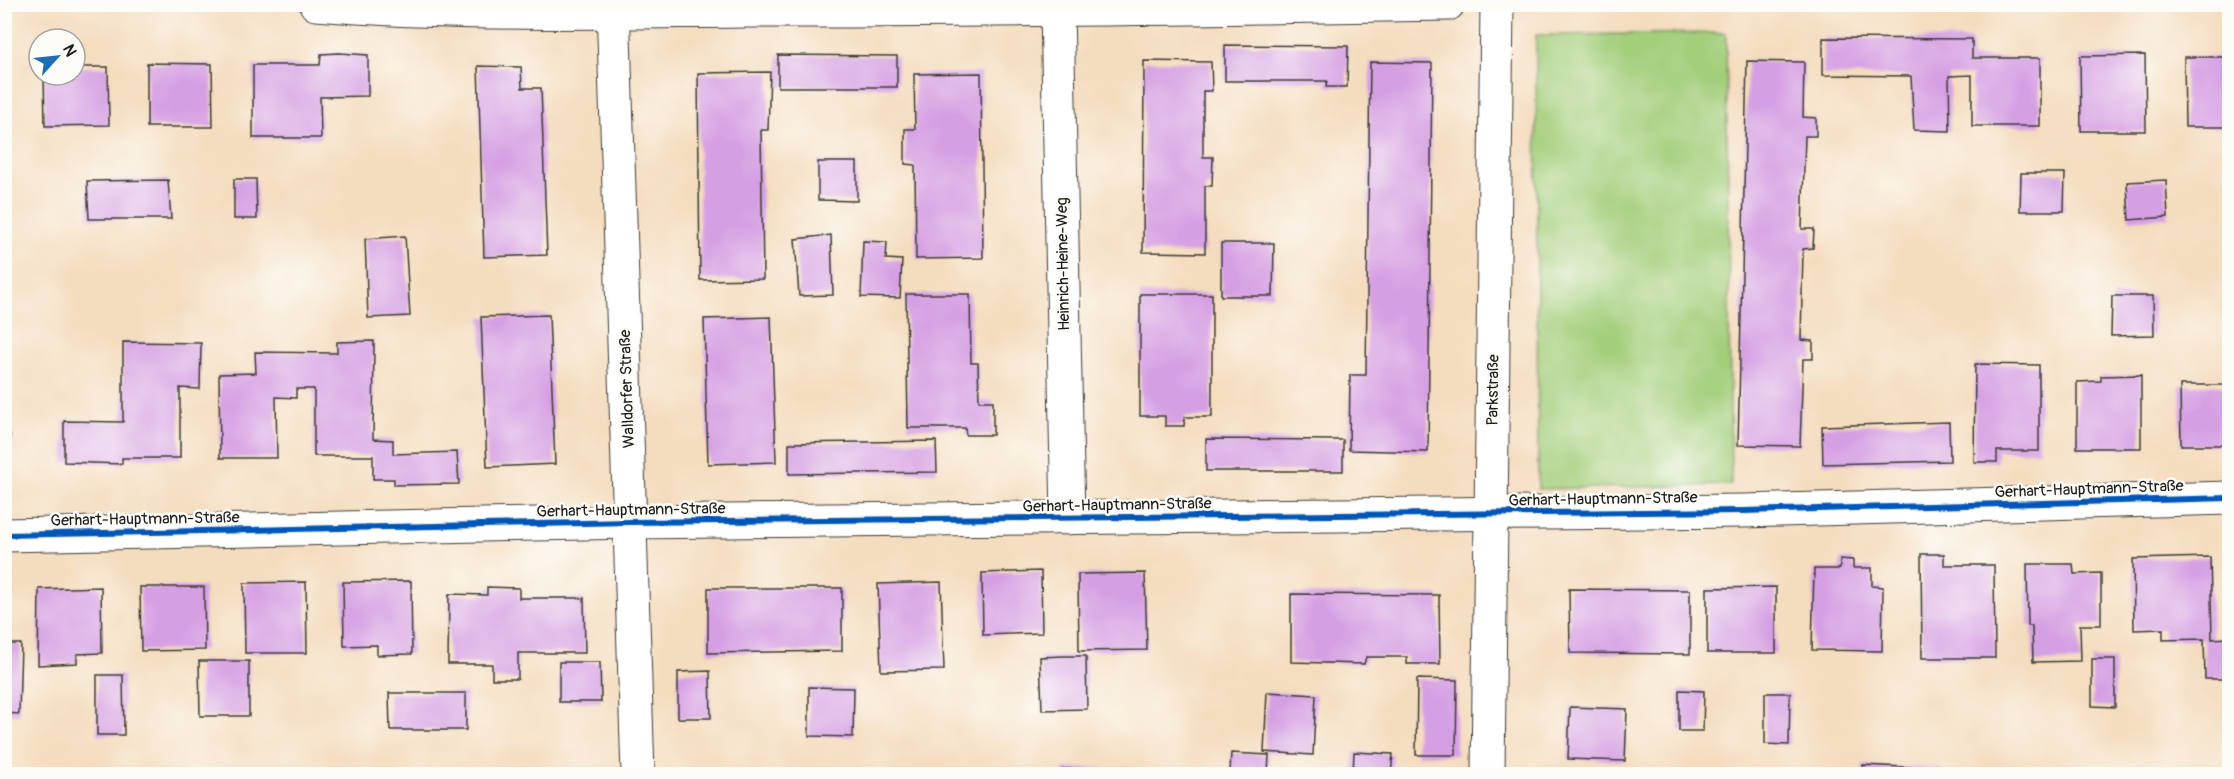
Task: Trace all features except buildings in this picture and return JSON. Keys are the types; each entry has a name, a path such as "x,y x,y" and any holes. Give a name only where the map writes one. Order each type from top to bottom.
{"street":[{"path":"316,4 394,11 613,8 1057,10 1109,7 1448,4"},
{"name":"Parkstraße","path":"1488,774 1497,4"},
{"name":"Walldorfer Straße","path":"613,8 638,774"},
{"name":"Heinrich-Heine-Weg","path":"1057,10 1068,518"},
{"name":"Gerhart-Hauptmann-Straße","path":"4,535 631,522 1755,510 2229,498"}],"green space":[{"path":"1726,33 1731,485 1538,489 1536,35"}],"cycle path":[{"path":"4,535 631,522 1744,511 2230,498"}]}
